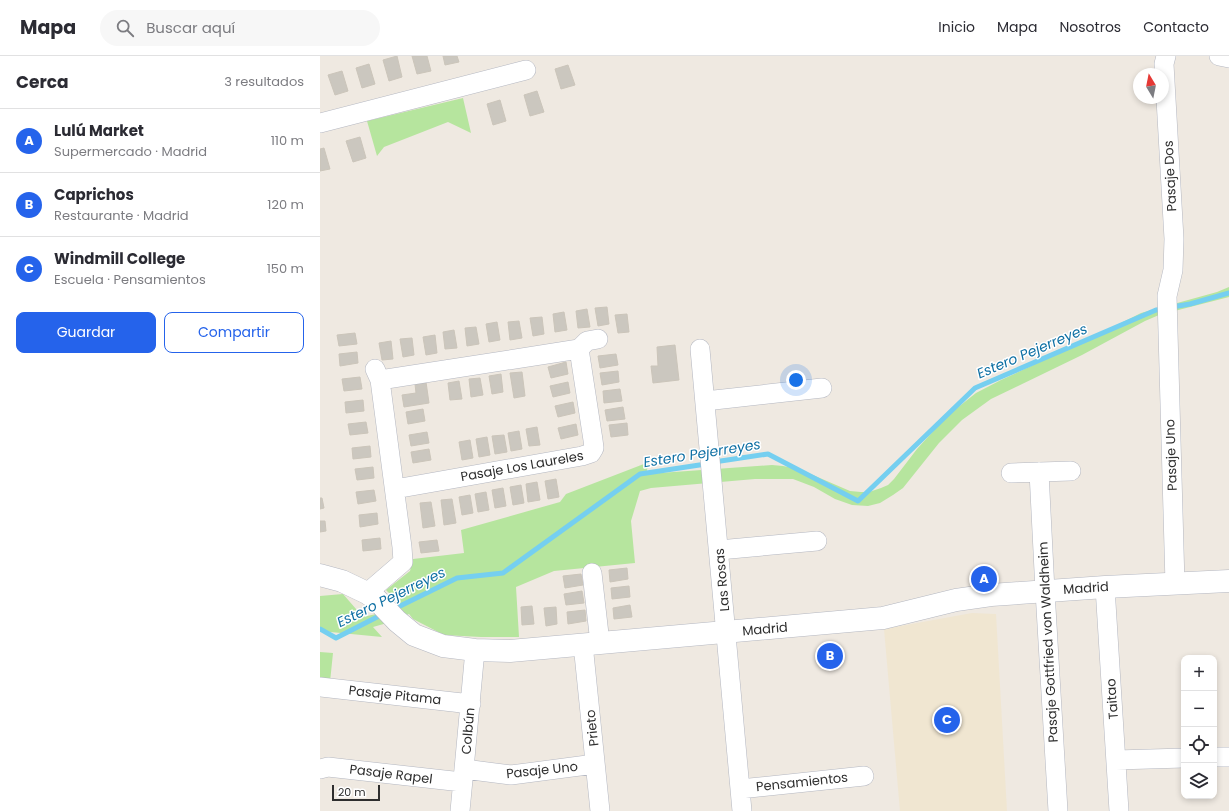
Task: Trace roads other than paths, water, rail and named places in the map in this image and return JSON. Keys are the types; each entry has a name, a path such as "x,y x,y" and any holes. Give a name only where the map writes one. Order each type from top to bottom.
{"street":[{"name":"Pasaje Dos","path":"1166,56 1164,64 1174,239 1173,270 1167,296 1167,326"},
{"path":"1219,56 1229,58"},
{"path":"320,123 517,66"},
{"name":"Pasaje Uno","path":"1167,326 1175,584"},
{"path":"371,596 403,562 395,489 378,374 579,349 587,341 598,339"},
{"name":"Pasaje Los Laureles","path":"395,489 582,456 591,453 594,448 579,349"},
{"name":"Las Rosas","path":"700,349 742,811"},
{"path":"705,401 822,388"},
{"path":"1011,473 1071,470"},
{"name":"Pasaje Gottfried von Waldheim","path":"1039,472 1058,811"},
{"path":"719,550 817,541"},
{"name":"Prieto","path":"592,573 595,764 600,811"},
{"name":"Madrid","path":"320,575 342,581 371,596 414,635 443,646 475,650 510,651 883,618 956,600 991,595 1106,587 1229,581"},
{"name":"Taitao","path":"1106,587 1120,811"},
{"name":"Colbún","path":"460,811 475,650"},
{"name":"Pasaje Pitama","path":"320,687 470,704"},
{"path":"1217,757 1229,757"},
{"path":"1116,760 1181,758"},
{"name":"Pasaje Uno","path":"463,776 511,775 595,764"},
{"name":"Pasaje Rapel","path":"320,769 328,767 463,776"},
{"name":"Pensamientos","path":"740,789 864,776"}],"waterway":[{"name":"Estero Pejerreyes","path":"1172,307 1190,304 1229,293"},
{"name":"Estero Pejerreyes","path":"714,462 768,454 858,501 975,388 1156,310 1164,309"},
{"name":"Estero Pejerreyes","path":"392,610 457,578 503,573 640,474 706,464"},
{"name":"Estero Pejerreyes","path":"320,629 336,638 383,614"}],"place":[{"name":"Lulú Market","path":"984,579"},
{"name":"Caprichos","path":"830,656"},
{"name":"Windmill College","path":"947,720"}]}
